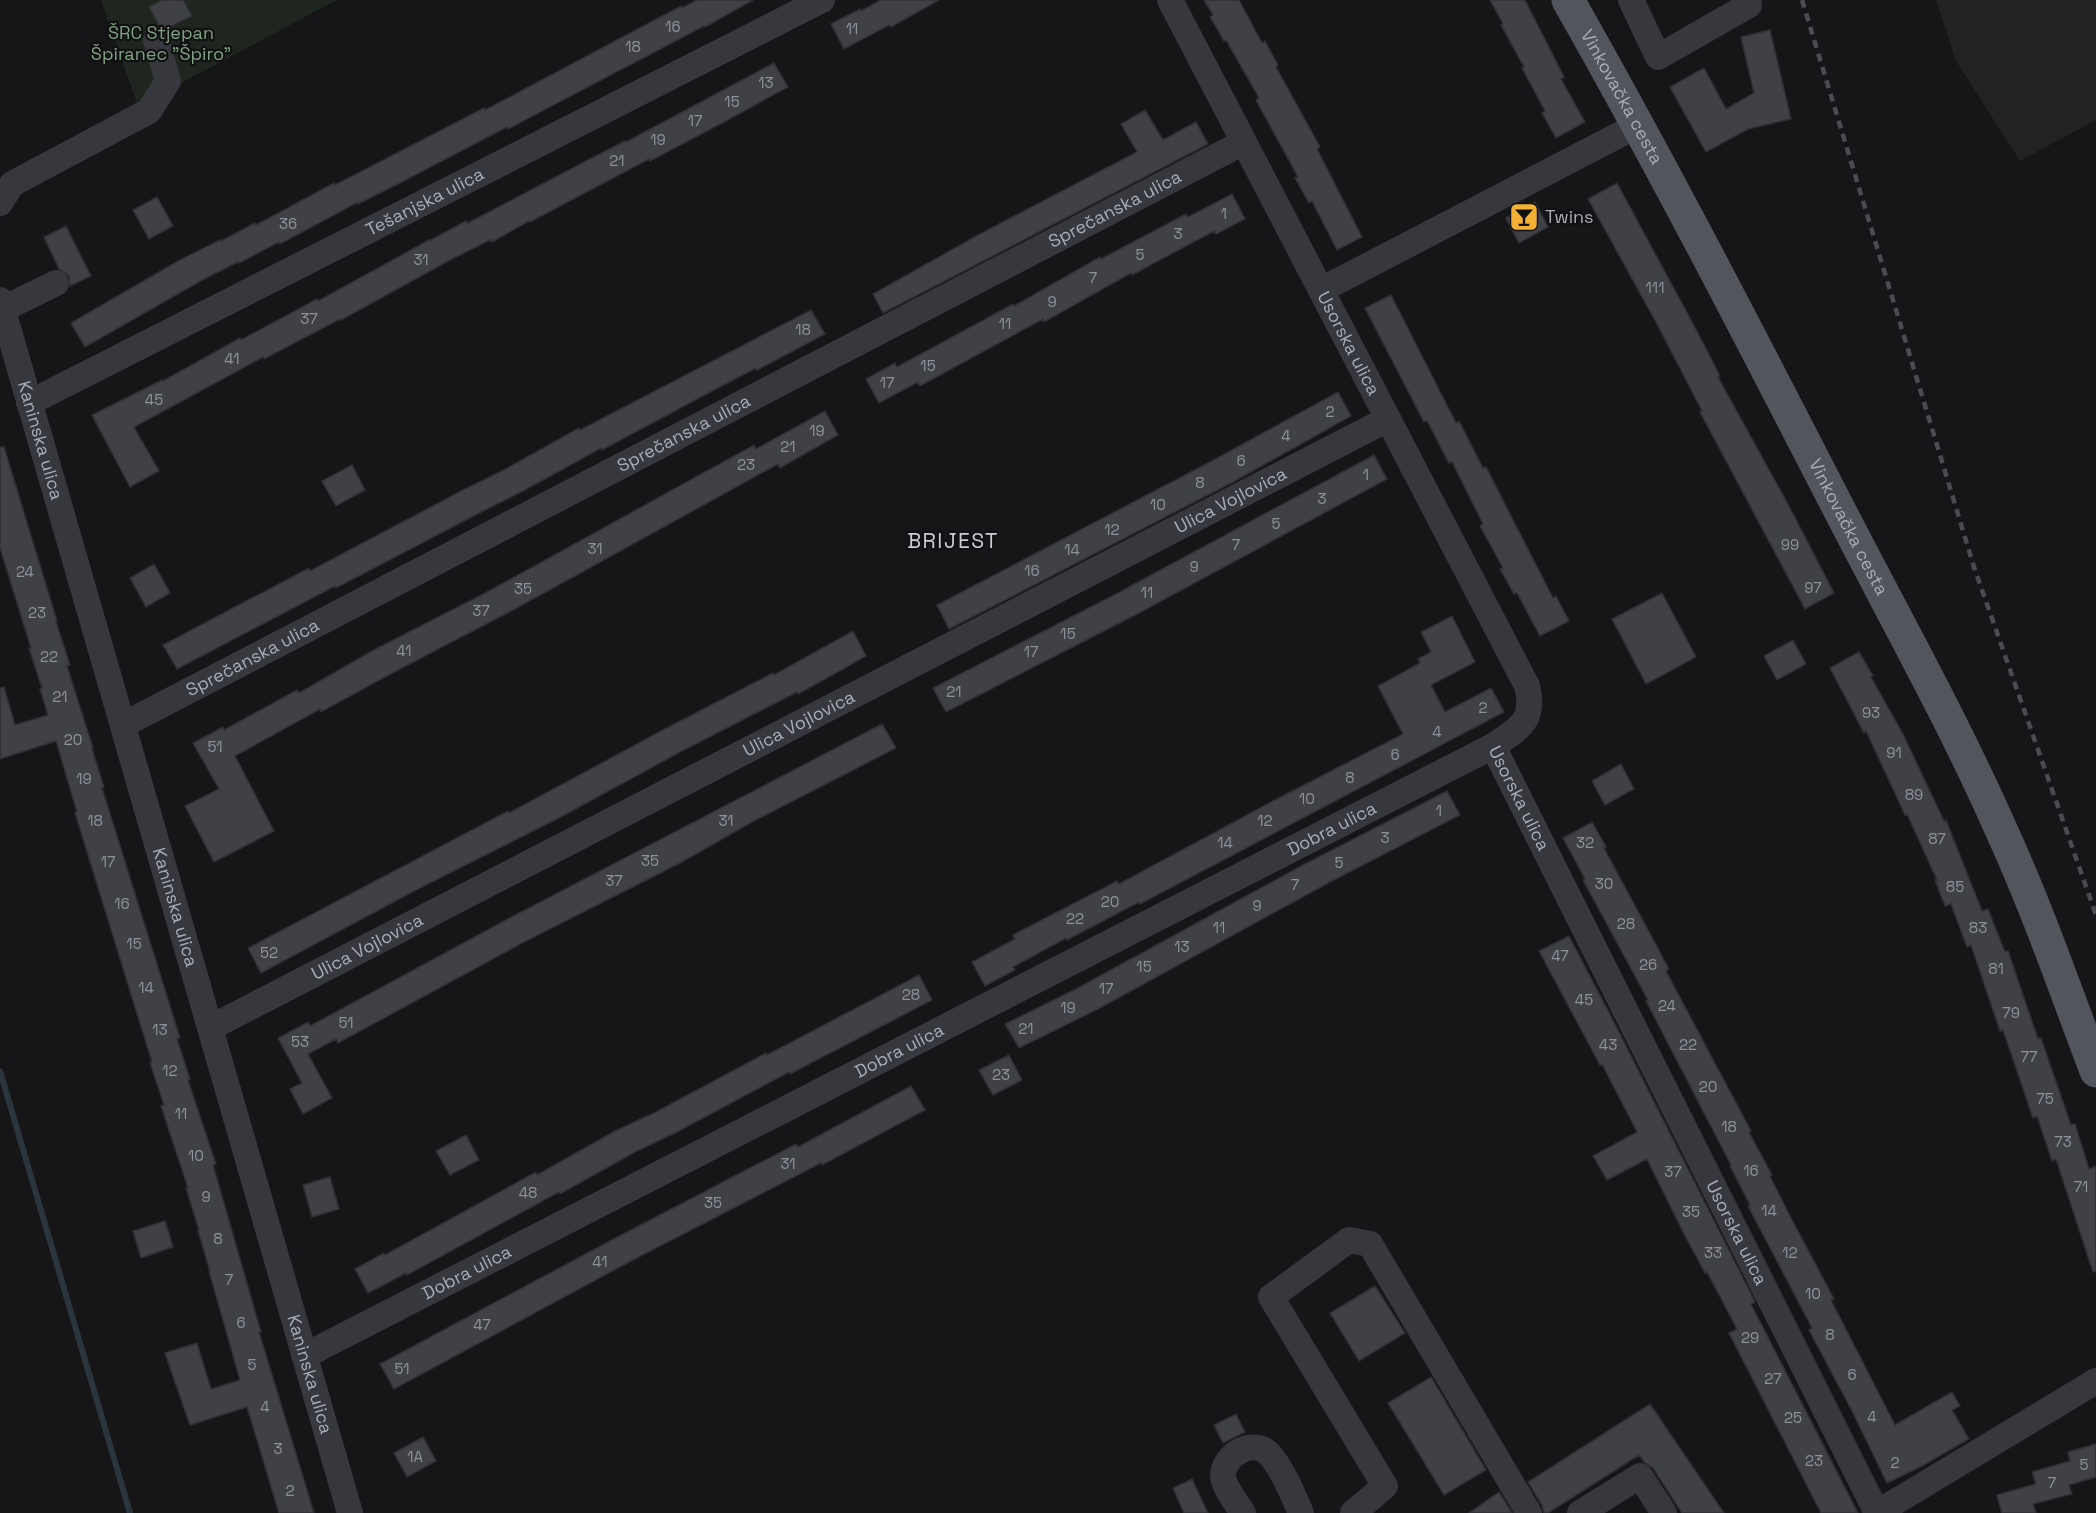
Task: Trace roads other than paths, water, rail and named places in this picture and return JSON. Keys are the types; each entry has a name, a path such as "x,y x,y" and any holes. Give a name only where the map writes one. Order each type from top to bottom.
{"main road":[{"name":"Vinkovačka cesta","path":"1568,0 1638,124 1717,273 1917,658 1999,824 2045,936 2096,1071"}],"street":[{"name":"Tešanjska ulica","path":"29,403 822,0"},
{"name":"Usorska ulica","path":"1170,0 1527,686 1530,709 1525,720 1518,730 1493,746 1877,1513 2096,1381"},
{"path":"1631,0 1658,57 1749,5 1748,0"},
{"path":"0,203 12,184 149,111 168,81 156,40"},
{"path":"1321,290 1638,124"},
{"name":"Sprečanska ulica","path":"123,725 1244,142"},
{"path":"1,305 56,283"},
{"name":"Kaninska ulica","path":"1,305 350,1513"},
{"name":"Ulica Vojlovica","path":"210,1028 1388,418"},
{"name":"Dobra ulica","path":"304,1356 1493,746"},
{"path":"1353,1513 1385,1486 1271,1297 1349,1240 1370,1245 1529,1513"},
{"path":"1243,1513 1223,1476 1227,1463 1236,1452 1246,1448 1258,1448 1270,1454 1301,1513"},
{"path":"1580,1513 1640,1476 1664,1513"}],"waterway":[{"path":"0,1071 130,1513"}],"railway":[{"path":"1802,0 1974,567 2096,915"}],"place":[{"name":"Twins","path":"1524,217"}],"district":[{"name":"BRIJEST","path":"953,541"}],"park label":[{"name":"ŠRC Stjepan Špiranec \"Špiro\"","path":"161,43"}]}
